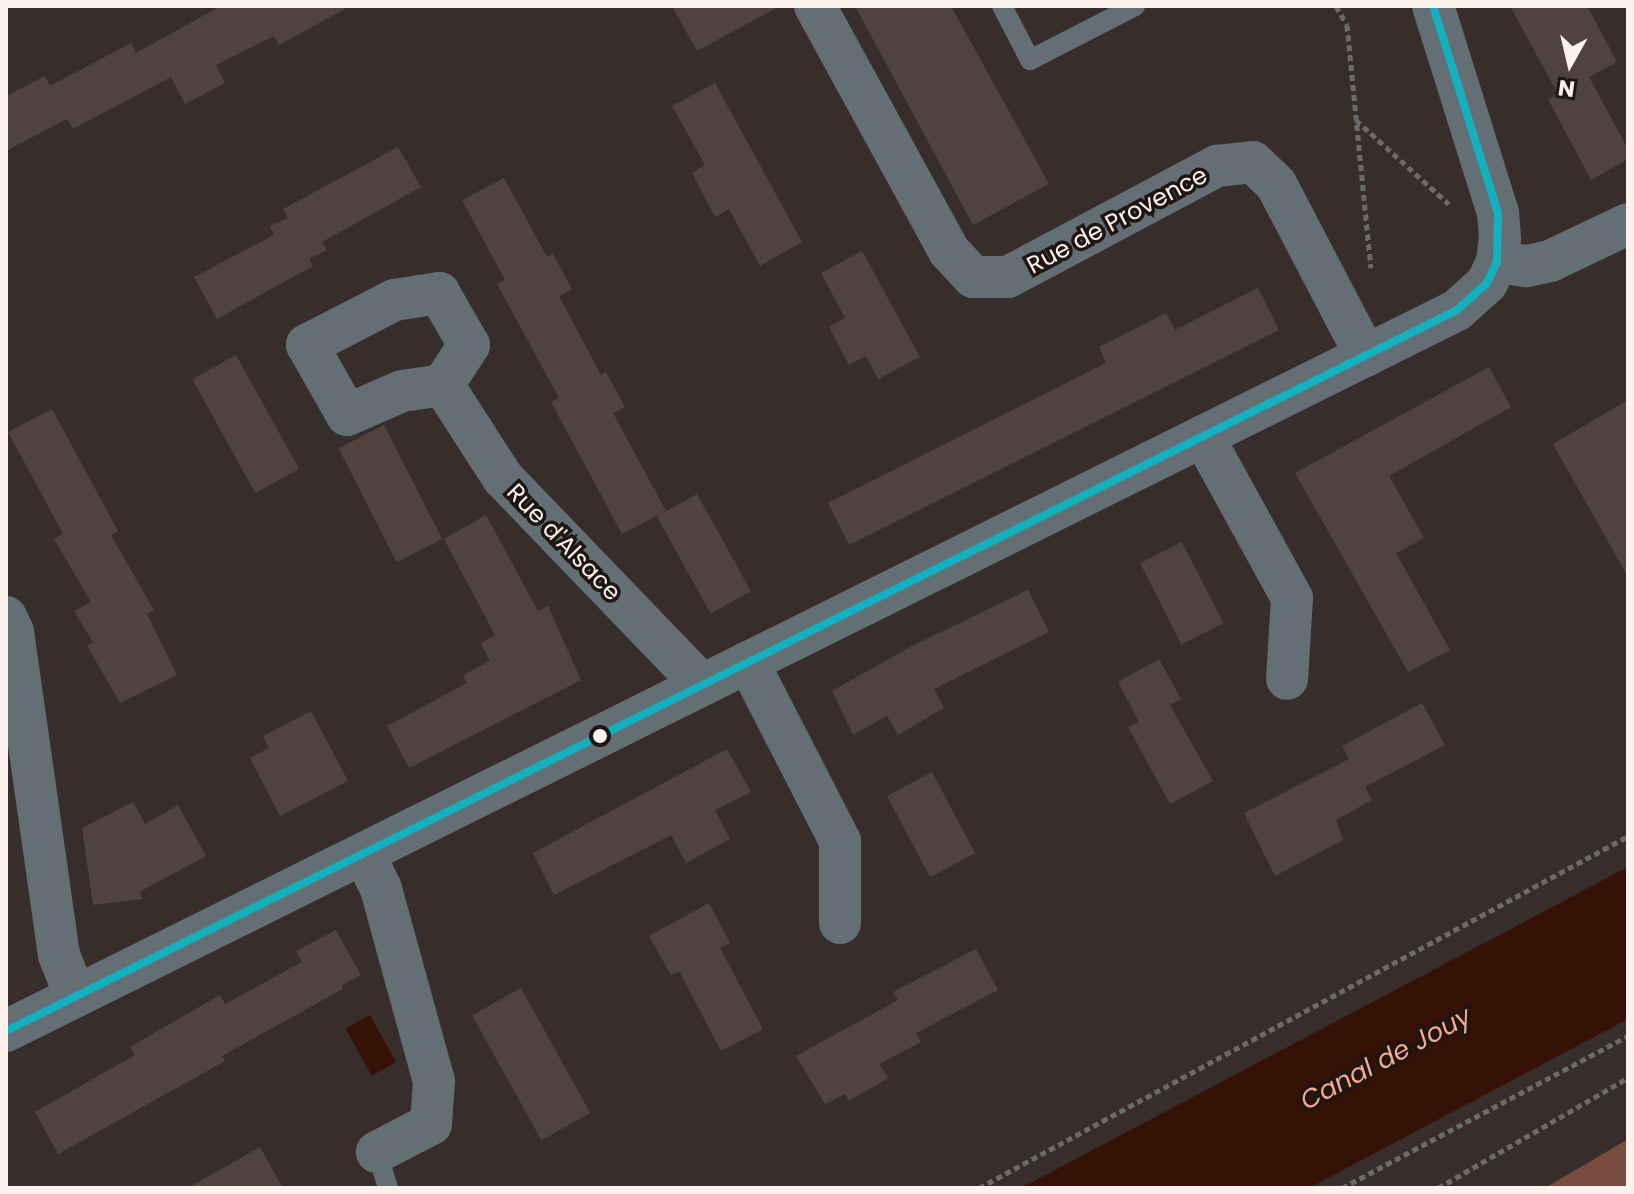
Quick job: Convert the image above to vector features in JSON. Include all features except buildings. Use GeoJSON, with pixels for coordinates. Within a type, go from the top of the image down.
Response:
{"type":"FeatureCollection","features":[{"type":"Feature","properties":{"kind":"street","name":"Rue de Provence"},"geometry":{"type":"LineString","coordinates":[[815,6],[949,251],[973,277],[1008,277],[1217,166],[1253,162],[1276,184],[1366,356]]}},
{"type":"Feature","properties":{"kind":"street"},"geometry":{"type":"LineString","coordinates":[[6,1031],[1457,310],[1487,283],[1497,262],[1498,213],[1433,6]]}},
{"type":"Feature","properties":{"kind":"street"},"geometry":{"type":"LineString","coordinates":[[1497,262],[1527,266],[1550,261],[1628,224]]}},
{"type":"Feature","properties":{"kind":"street","name":"Rue d'Alsace"},"geometry":{"type":"LineString","coordinates":[[443,385],[503,478],[702,685]]}},
{"type":"Feature","properties":{"kind":"street"},"geometry":{"type":"LineString","coordinates":[[1203,436],[1292,598],[1287,679]]}},
{"type":"Feature","properties":{"kind":"street"},"geometry":{"type":"LineString","coordinates":[[6,617],[13,632],[59,955],[75,996]]}},
{"type":"Feature","properties":{"kind":"street"},"geometry":{"type":"LineString","coordinates":[[748,662],[840,841],[840,923]]}},
{"type":"Feature","properties":{"kind":"street"},"geometry":{"type":"LineString","coordinates":[[364,854],[381,889],[434,1081],[431,1124],[382,1170]]}},
{"type":"Feature","properties":{"kind":"lane"},"geometry":{"type":"LineString","coordinates":[[1002,6],[1030,60],[1135,6]]}},
{"type":"Feature","properties":{"kind":"path"},"geometry":{"type":"LineString","coordinates":[[1336,6],[1347,25],[1371,273]]}},
{"type":"Feature","properties":{"kind":"path"},"geometry":{"type":"LineString","coordinates":[[1356,120],[1469,221],[1498,213]]}},
{"type":"Feature","properties":{"kind":"path"},"geometry":{"type":"LineString","coordinates":[[979,1188],[1628,836]]}},
{"type":"Feature","properties":{"kind":"path"},"geometry":{"type":"LineString","coordinates":[[1342,1188],[1628,1036]]}},
{"type":"Feature","properties":{"kind":"path"},"geometry":{"type":"LineString","coordinates":[[1438,1188],[1628,1078]]}},
{"type":"Feature","properties":{"kind":"shaded area"},"geometry":{"type":"Polygon","coordinates":[[[1628,1139],[1628,1188],[1545,1188],[1628,1139]]]}},
{"type":"Feature","properties":{"kind":"water","name":"Canal de Jouy"},"geometry":{"type":"Polygon","coordinates":[[[1628,867],[1628,1019],[1309,1188],[1021,1188],[1628,867]]]}},
{"type":"Feature","properties":{"kind":"water"},"geometry":{"type":"Polygon","coordinates":[[[370,1015],[396,1062],[372,1076],[346,1029],[370,1015]]]}},
{"type":"Feature","properties":{"kind":"transit line"},"geometry":{"type":"LineString","coordinates":[[6,1031],[1457,310],[1487,283],[1497,262],[1498,213],[1433,6]]}}]}
